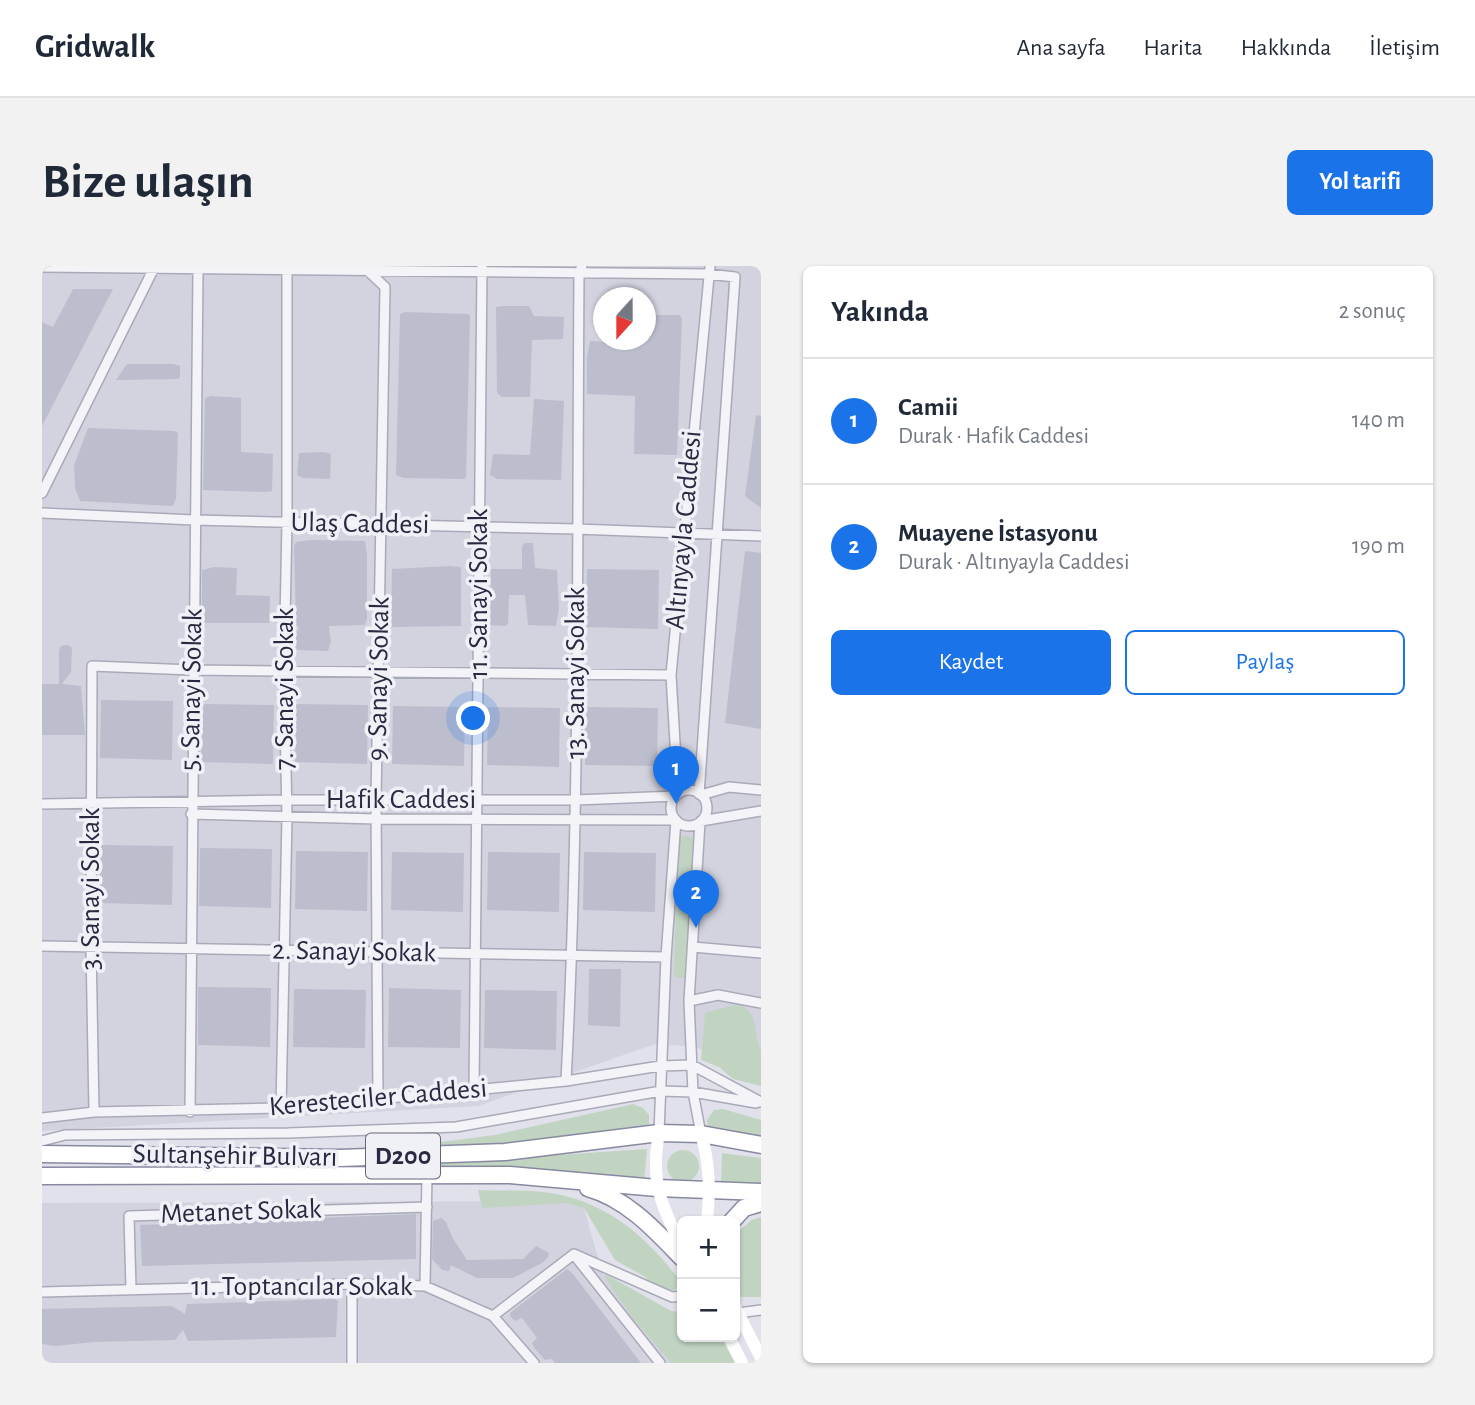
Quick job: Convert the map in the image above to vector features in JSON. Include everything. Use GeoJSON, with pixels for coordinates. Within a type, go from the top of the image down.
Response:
{"type":"FeatureCollection","features":[{"type":"Feature","properties":{"kind":"highway","name":"Sultanşehir Bulvarı"},"geometry":{"type":"LineString","coordinates":[[42,1154],[340,1158],[505,1152],[659,1133],[701,1134],[761,1145]]}},
{"type":"Feature","properties":{"kind":"highway","name":"Sultanşehir Bulvarı"},"geometry":{"type":"LineString","coordinates":[[42,1176],[510,1175],[657,1188],[761,1192]]}},
{"type":"Feature","properties":{"kind":"highway"},"geometry":{"type":"LineString","coordinates":[[556,1179],[607,1194],[648,1223],[677,1253]]}},
{"type":"Feature","properties":{"kind":"highway"},"geometry":{"type":"LineString","coordinates":[[737,1216],[744,1209],[761,1203]]}},
{"type":"Feature","properties":{"kind":"street"},"geometry":{"type":"LineString","coordinates":[[42,267],[709,270]]}},
{"type":"Feature","properties":{"kind":"street"},"geometry":{"type":"LineString","coordinates":[[42,493],[155,267]]}},
{"type":"Feature","properties":{"kind":"street","name":"9. Sanayi Sokak"},"geometry":{"type":"LineString","coordinates":[[369,268],[385,287],[376,800],[378,1099]]}},
{"type":"Feature","properties":{"kind":"street","name":"5. Sanayi Sokak"},"geometry":{"type":"LineString","coordinates":[[190,1112],[192,670],[198,269]]}},
{"type":"Feature","properties":{"kind":"street","name":"11. Sanayi Sokak"},"geometry":{"type":"LineString","coordinates":[[474,1090],[481,269]]}},
{"type":"Feature","properties":{"kind":"street","name":"13. Sanayi Sokak"},"geometry":{"type":"LineString","coordinates":[[566,1081],[573,956],[576,818],[581,269]]}},
{"type":"Feature","properties":{"kind":"street","name":"7. Sanayi Sokak"},"geometry":{"type":"LineString","coordinates":[[281,1108],[287,817],[284,670],[287,270]]}},
{"type":"Feature","properties":{"kind":"street","name":"Altınyayla Caddesi"},"geometry":{"type":"LineString","coordinates":[[677,795],[671,675],[709,270],[735,277],[700,795]]}},
{"type":"Feature","properties":{"kind":"street","name":"Ulaş Caddesi"},"geometry":{"type":"LineString","coordinates":[[42,513],[194,520],[577,528],[761,536]]}},
{"type":"Feature","properties":{"kind":"street","name":"3. Sanayi Sokak"},"geometry":{"type":"LineString","coordinates":[[94,1112],[90,946],[92,666],[192,670]]}},
{"type":"Feature","properties":{"kind":"street"},"geometry":{"type":"LineString","coordinates":[[192,670],[671,675]]}},
{"type":"Feature","properties":{"kind":"street"},"geometry":{"type":"LineString","coordinates":[[677,1235],[657,1188],[654,1170],[659,1133],[660,1066],[676,820],[671,808],[677,795],[687,790],[700,795],[729,787],[761,790]]}},
{"type":"Feature","properties":{"kind":"street","name":"Hafik Caddesi"},"geometry":{"type":"LineString","coordinates":[[42,804],[286,800],[576,800],[677,795]]}},
{"type":"Feature","properties":{"kind":"street"},"geometry":{"type":"LineString","coordinates":[[700,795],[707,807],[701,822],[689,1001],[693,1092],[708,1157],[710,1189],[707,1216]]}},
{"type":"Feature","properties":{"kind":"street"},"geometry":{"type":"LineString","coordinates":[[676,820],[686,826],[761,811]]}},
{"type":"Feature","properties":{"kind":"street","name":"Hafik Caddesi"},"geometry":{"type":"LineString","coordinates":[[191,814],[377,819],[676,820]]}},
{"type":"Feature","properties":{"kind":"street","name":"2. Sanayi Sokak"},"geometry":{"type":"LineString","coordinates":[[42,946],[666,957]]}},
{"type":"Feature","properties":{"kind":"street"},"geometry":{"type":"LineString","coordinates":[[693,947],[761,953]]}},
{"type":"Feature","properties":{"kind":"street"},"geometry":{"type":"LineString","coordinates":[[689,1001],[718,995],[761,1003]]}},
{"type":"Feature","properties":{"kind":"street"},"geometry":{"type":"LineString","coordinates":[[692,1065],[761,1103]]}},
{"type":"Feature","properties":{"kind":"street","name":"Keresteciler Caddesi"},"geometry":{"type":"LineString","coordinates":[[42,1118],[94,1112],[281,1108],[566,1081],[660,1066],[692,1065]]}},
{"type":"Feature","properties":{"kind":"street"},"geometry":{"type":"LineString","coordinates":[[42,1141],[65,1135],[288,1133],[456,1126],[661,1091],[693,1092],[761,1103]]}},
{"type":"Feature","properties":{"kind":"street"},"geometry":{"type":"LineString","coordinates":[[425,1286],[427,1175]]}},
{"type":"Feature","properties":{"kind":"street","name":"Metanet Sokak"},"geometry":{"type":"LineString","coordinates":[[131,1289],[129,1216],[427,1207]]}},
{"type":"Feature","properties":{"kind":"street"},"geometry":{"type":"LineString","coordinates":[[574,1254],[672,1297],[677,1296]]}},
{"type":"Feature","properties":{"kind":"street"},"geometry":{"type":"LineString","coordinates":[[493,1316],[574,1254]]}},
{"type":"Feature","properties":{"kind":"street"},"geometry":{"type":"LineString","coordinates":[[574,1254],[660,1363]]}},
{"type":"Feature","properties":{"kind":"street"},"geometry":{"type":"LineString","coordinates":[[352,1283],[352,1363]]}},
{"type":"Feature","properties":{"kind":"street","name":"11. Toptancılar Sokak"},"geometry":{"type":"LineString","coordinates":[[42,1292],[352,1283],[425,1286],[493,1316],[534,1363]]}},
{"type":"Feature","properties":{"kind":"street"},"geometry":{"type":"LineString","coordinates":[[740,1310],[761,1310]]}},
{"type":"Feature","properties":{"kind":"street"},"geometry":{"type":"LineString","coordinates":[[740,1316],[756,1342],[761,1358]]}},
{"type":"Feature","properties":{"kind":"street"},"geometry":{"type":"LineString","coordinates":[[732,1342],[742,1363]]}},
{"type":"Feature","properties":{"kind":"shaded area"},"geometry":{"type":"Polygon","coordinates":[[[42,266],[761,266],[761,1076],[696,1047],[655,1044],[478,1106],[42,1131],[42,266]]]}},
{"type":"Feature","properties":{"kind":"shaded area"},"geometry":{"type":"Polygon","coordinates":[[[582,1201],[603,1275],[675,1363],[42,1363],[42,1203],[582,1201]]]}},
{"type":"Feature","properties":{"kind":"green space"},"geometry":{"type":"Polygon","coordinates":[[[683,836],[698,838],[685,978],[674,977],[678,839],[683,836]]]}},
{"type":"Feature","properties":{"kind":"green space"},"geometry":{"type":"Polygon","coordinates":[[[742,1005],[754,1021],[761,1051],[761,1086],[733,1079],[719,1067],[701,1060],[705,1013],[742,1005]]]}},
{"type":"Feature","properties":{"kind":"green space"},"geometry":{"type":"Polygon","coordinates":[[[633,1104],[643,1108],[649,1115],[649,1127],[531,1143],[384,1152],[384,1145],[441,1142],[495,1135],[633,1104]]]}},
{"type":"Feature","properties":{"kind":"green space"},"geometry":{"type":"Polygon","coordinates":[[[723,1109],[761,1120],[761,1142],[708,1129],[707,1120],[714,1110],[723,1109]]]}},
{"type":"Feature","properties":{"kind":"green space"},"geometry":{"type":"Polygon","coordinates":[[[647,1149],[644,1183],[311,1172],[309,1166],[405,1165],[647,1149]]]}},
{"type":"Feature","properties":{"kind":"green space"},"geometry":{"type":"Polygon","coordinates":[[[683,1150],[694,1155],[699,1166],[694,1177],[683,1182],[672,1177],[667,1166],[672,1155],[683,1150]]]}},
{"type":"Feature","properties":{"kind":"green space"},"geometry":{"type":"Polygon","coordinates":[[[722,1153],[761,1158],[761,1187],[721,1185],[722,1153]]]}},
{"type":"Feature","properties":{"kind":"green space"},"geometry":{"type":"Polygon","coordinates":[[[478,1190],[543,1192],[586,1203],[605,1211],[639,1235],[677,1277],[677,1288],[671,1291],[648,1284],[647,1278],[615,1260],[584,1208],[566,1203],[482,1208],[478,1190]]]}},
{"type":"Feature","properties":{"kind":"green space"},"geometry":{"type":"Polygon","coordinates":[[[761,1217],[761,1297],[741,1297],[740,1230],[752,1220],[761,1217]]]}},
{"type":"Feature","properties":{"kind":"green space"},"geometry":{"type":"Polygon","coordinates":[[[603,1275],[671,1311],[677,1312],[677,1342],[724,1342],[735,1363],[671,1363],[631,1316],[603,1275]]]}},
{"type":"Feature","properties":{"kind":"building"},"geometry":{"type":"Polygon","coordinates":[[[73,289],[113,289],[42,426],[42,322],[53,327],[73,289]]]}},
{"type":"Feature","properties":{"kind":"building"},"geometry":{"type":"Polygon","coordinates":[[[529,306],[534,316],[564,317],[563,339],[532,340],[530,397],[502,397],[497,393],[496,307],[529,306]]]}},
{"type":"Feature","properties":{"kind":"building"},"geometry":{"type":"Polygon","coordinates":[[[405,312],[470,316],[464,479],[404,478],[396,475],[400,314],[405,312]]]}},
{"type":"Feature","properties":{"kind":"building"},"geometry":{"type":"Polygon","coordinates":[[[656,315],[679,315],[682,318],[677,455],[634,454],[635,396],[587,394],[590,341],[593,341],[593,350],[656,350],[656,315]]]}},
{"type":"Feature","properties":{"kind":"building"},"geometry":{"type":"Polygon","coordinates":[[[127,364],[173,364],[180,366],[180,377],[116,380],[127,364]]]}},
{"type":"Feature","properties":{"kind":"building"},"geometry":{"type":"Polygon","coordinates":[[[205,398],[241,398],[241,452],[273,454],[272,491],[203,490],[205,398]]]}},
{"type":"Feature","properties":{"kind":"building"},"geometry":{"type":"Polygon","coordinates":[[[534,399],[564,401],[561,480],[497,479],[490,475],[493,454],[530,455],[534,399]]]}},
{"type":"Feature","properties":{"kind":"building"},"geometry":{"type":"Polygon","coordinates":[[[756,415],[761,416],[761,508],[745,496],[756,415]]]}},
{"type":"Feature","properties":{"kind":"building"},"geometry":{"type":"Polygon","coordinates":[[[88,428],[178,433],[176,498],[173,506],[80,501],[75,488],[74,465],[88,428]]]}},
{"type":"Feature","properties":{"kind":"building"},"geometry":{"type":"Polygon","coordinates":[[[299,453],[331,454],[330,479],[303,478],[297,475],[299,453]]]}},
{"type":"Feature","properties":{"kind":"building"},"geometry":{"type":"Polygon","coordinates":[[[365,541],[365,625],[329,626],[331,642],[328,651],[297,650],[296,647],[296,633],[299,628],[296,624],[294,546],[296,542],[365,541]]]}},
{"type":"Feature","properties":{"kind":"building"},"geometry":{"type":"Polygon","coordinates":[[[525,543],[533,543],[535,568],[557,570],[559,609],[556,626],[528,625],[525,595],[509,595],[508,624],[490,625],[491,569],[522,569],[522,546],[525,543]]]}},
{"type":"Feature","properties":{"kind":"building"},"geometry":{"type":"Polygon","coordinates":[[[745,551],[761,553],[761,729],[725,723],[745,551]]]}},
{"type":"Feature","properties":{"kind":"building"},"geometry":{"type":"Polygon","coordinates":[[[214,567],[237,568],[236,595],[270,596],[269,623],[202,623],[202,570],[214,567]]]}},
{"type":"Feature","properties":{"kind":"building"},"geometry":{"type":"Polygon","coordinates":[[[461,567],[461,626],[393,627],[392,569],[461,567]]]}},
{"type":"Feature","properties":{"kind":"building"},"geometry":{"type":"Polygon","coordinates":[[[587,569],[659,570],[658,629],[586,627],[587,569]]]}},
{"type":"Feature","properties":{"kind":"building"},"geometry":{"type":"Polygon","coordinates":[[[68,645],[72,648],[71,672],[62,684],[81,686],[85,735],[42,735],[42,684],[59,684],[59,650],[61,646],[68,645]]]}},
{"type":"Feature","properties":{"kind":"building"},"geometry":{"type":"Polygon","coordinates":[[[101,700],[173,701],[172,760],[100,758],[101,700]]]}},
{"type":"Feature","properties":{"kind":"building"},"geometry":{"type":"Polygon","coordinates":[[[202,704],[274,705],[273,764],[201,762],[202,704]]]}},
{"type":"Feature","properties":{"kind":"building"},"geometry":{"type":"Polygon","coordinates":[[[296,704],[368,705],[367,764],[295,762],[296,704]]]}},
{"type":"Feature","properties":{"kind":"building"},"geometry":{"type":"Polygon","coordinates":[[[393,706],[465,707],[464,766],[392,764],[393,706]]]}},
{"type":"Feature","properties":{"kind":"building"},"geometry":{"type":"Polygon","coordinates":[[[488,707],[560,708],[559,767],[487,765],[488,707]]]}},
{"type":"Feature","properties":{"kind":"building"},"geometry":{"type":"Polygon","coordinates":[[[585,707],[658,708],[657,766],[585,765],[585,707]]]}},
{"type":"Feature","properties":{"kind":"building"},"geometry":{"type":"Polygon","coordinates":[[[100,845],[173,846],[172,905],[100,903],[100,845]]]}},
{"type":"Feature","properties":{"kind":"building"},"geometry":{"type":"Polygon","coordinates":[[[200,848],[272,849],[271,908],[199,906],[200,848]]]}},
{"type":"Feature","properties":{"kind":"building"},"geometry":{"type":"Polygon","coordinates":[[[296,851],[368,852],[367,911],[295,909],[296,851]]]}},
{"type":"Feature","properties":{"kind":"building"},"geometry":{"type":"Polygon","coordinates":[[[392,852],[464,853],[463,912],[391,910],[392,852]]]}},
{"type":"Feature","properties":{"kind":"building"},"geometry":{"type":"Polygon","coordinates":[[[488,852],[560,853],[559,912],[487,910],[488,852]]]}},
{"type":"Feature","properties":{"kind":"building"},"geometry":{"type":"Polygon","coordinates":[[[584,852],[656,853],[655,912],[583,910],[584,852]]]}},
{"type":"Feature","properties":{"kind":"building"},"geometry":{"type":"Polygon","coordinates":[[[589,969],[621,969],[620,1027],[588,1025],[589,969]]]}},
{"type":"Feature","properties":{"kind":"building"},"geometry":{"type":"Polygon","coordinates":[[[198,987],[271,988],[270,1047],[198,1045],[198,987]]]}},
{"type":"Feature","properties":{"kind":"building"},"geometry":{"type":"Polygon","coordinates":[[[389,988],[461,990],[460,1048],[388,1047],[389,988]]]}},
{"type":"Feature","properties":{"kind":"building"},"geometry":{"type":"Polygon","coordinates":[[[294,989],[366,990],[365,1048],[293,1047],[294,989]]]}},
{"type":"Feature","properties":{"kind":"building"},"geometry":{"type":"Polygon","coordinates":[[[485,990],[557,991],[556,1050],[484,1048],[485,990]]]}},
{"type":"Feature","properties":{"kind":"building"},"geometry":{"type":"Polygon","coordinates":[[[416,1214],[416,1259],[142,1266],[140,1225],[416,1214]]]}},
{"type":"Feature","properties":{"kind":"building"},"geometry":{"type":"Polygon","coordinates":[[[441,1218],[446,1222],[467,1260],[523,1259],[536,1246],[549,1253],[548,1257],[513,1278],[477,1278],[451,1265],[449,1271],[442,1270],[432,1259],[433,1221],[441,1218]]]}},
{"type":"Feature","properties":{"kind":"building"},"geometry":{"type":"Polygon","coordinates":[[[567,1269],[641,1363],[555,1363],[552,1359],[545,1360],[535,1349],[532,1343],[537,1338],[522,1318],[515,1321],[510,1316],[511,1312],[567,1269]]]}},
{"type":"Feature","properties":{"kind":"building"},"geometry":{"type":"Polygon","coordinates":[[[338,1301],[336,1337],[188,1341],[183,1330],[175,1340],[56,1346],[42,1344],[42,1309],[172,1306],[185,1314],[187,1304],[338,1301]]]}},
{"type":"Feature","properties":{"kind":"place","name":"Camii"},"geometry":{"type":"Point","coordinates":[676,804]}},
{"type":"Feature","properties":{"kind":"place","name":"Muayene İstasyonu"},"geometry":{"type":"Point","coordinates":[696,928]}}]}
